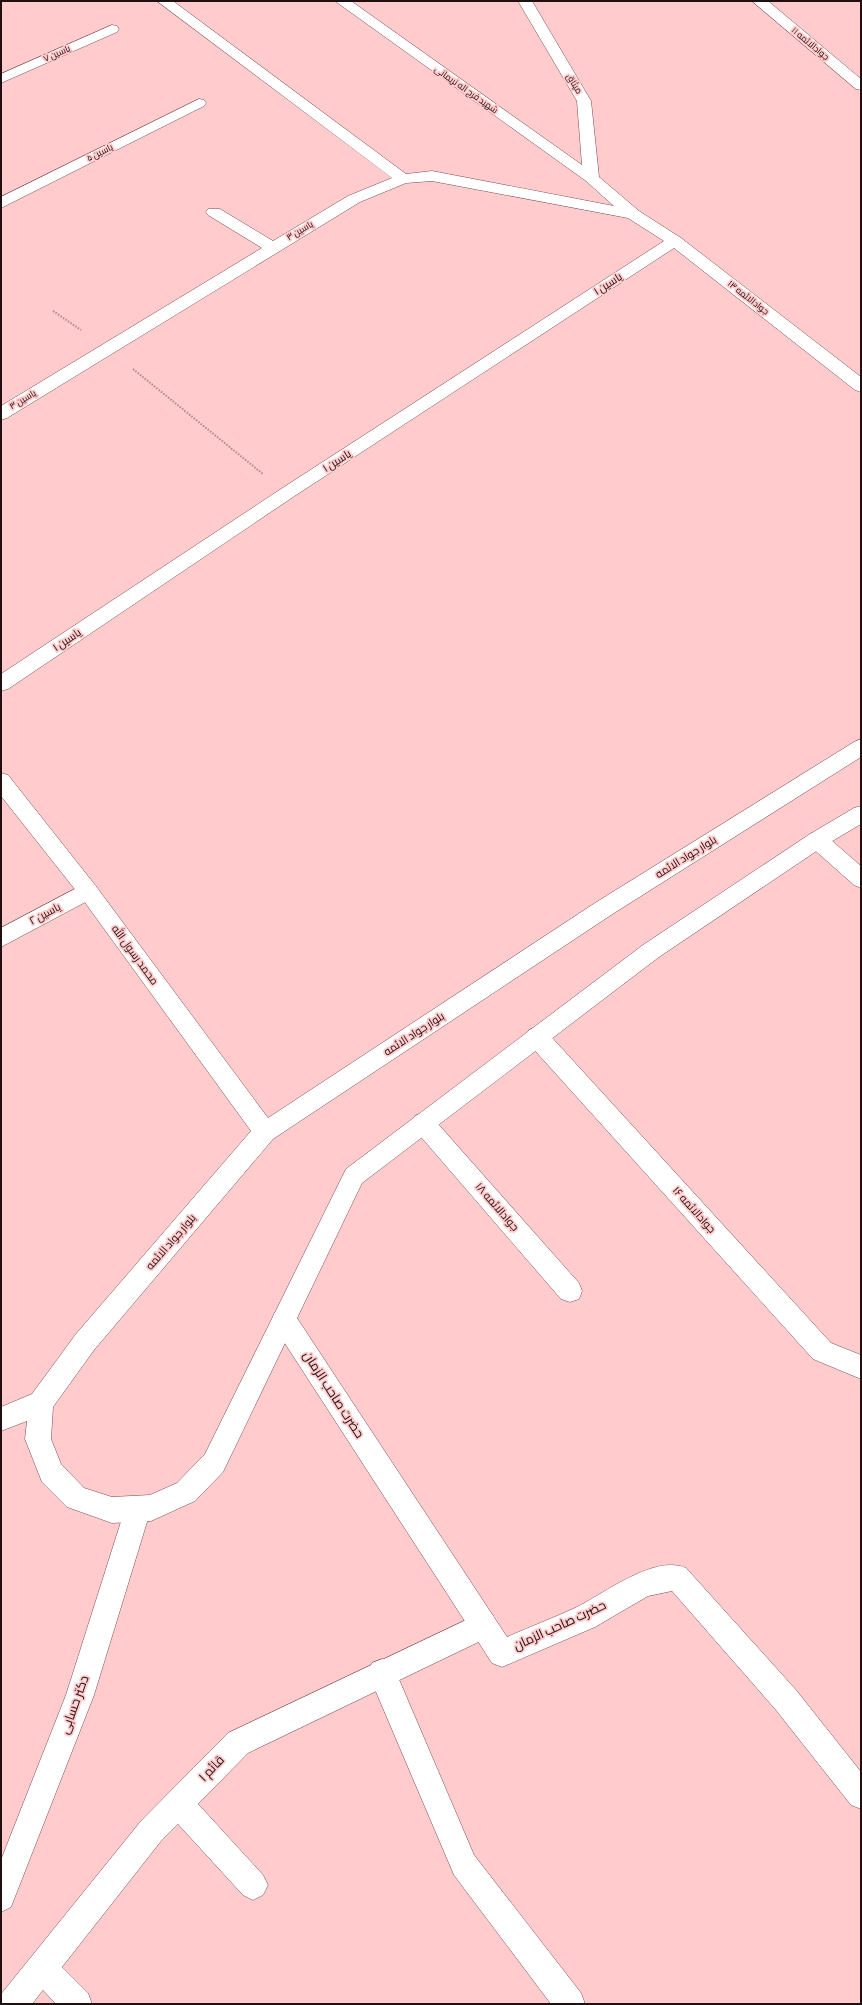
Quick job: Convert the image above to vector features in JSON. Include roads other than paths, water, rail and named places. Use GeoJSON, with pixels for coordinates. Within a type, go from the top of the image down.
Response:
{"type":"FeatureCollection","features":[{"type":"Feature","properties":{"kind":"street"},"geometry":{"type":"LineString","coordinates":[[164,1],[403,179]]}},
{"type":"Feature","properties":{"kind":"street","name":"شهید فرج اله نریمانی"},"geometry":{"type":"LineString","coordinates":[[342,1],[591,178],[633,214]]}},
{"type":"Feature","properties":{"kind":"street","name":"میثاق"},"geometry":{"type":"LineString","coordinates":[[525,1],[584,101],[591,178]]}},
{"type":"Feature","properties":{"kind":"street","name":"جوادالائمه ۱۱"},"geometry":{"type":"LineString","coordinates":[[759,1],[861,86]]}},
{"type":"Feature","properties":{"kind":"street","name":"یاسین ۷"},"geometry":{"type":"LineString","coordinates":[[1,79],[112,29]]}},
{"type":"Feature","properties":{"kind":"street","name":"یاسین ۵"},"geometry":{"type":"LineString","coordinates":[[1,203],[199,103]]}},
{"type":"Feature","properties":{"kind":"street","name":"یاسین ۳"},"geometry":{"type":"LineString","coordinates":[[1,414],[354,198],[403,179],[432,176],[633,214]]}},
{"type":"Feature","properties":{"kind":"street"},"geometry":{"type":"LineString","coordinates":[[214,212],[273,248]]}},
{"type":"Feature","properties":{"kind":"street","name":"جوادالائمه ۱۳"},"geometry":{"type":"LineString","coordinates":[[633,214],[675,241],[861,386]]}},
{"type":"Feature","properties":{"kind":"street","name":"یاسین ۱"},"geometry":{"type":"LineString","coordinates":[[1,684],[287,494],[675,241]]}},
{"type":"Feature","properties":{"kind":"street","name":"بلوار جواد الائمه"},"geometry":{"type":"LineString","coordinates":[[40,1403],[85,1342],[265,1132],[603,909],[861,748]]}},
{"type":"Feature","properties":{"kind":"street","name":"محمد رسول الله"},"geometry":{"type":"LineString","coordinates":[[1,781],[88,891],[265,1132]]}},
{"type":"Feature","properties":{"kind":"street"},"geometry":{"type":"LineString","coordinates":[[1,1419],[40,1403],[38,1439],[50,1473],[76,1498],[112,1510],[138,1509],[151,1508],[186,1492],[214,1463],[354,1176],[651,951],[817,840],[861,814]]}},
{"type":"Feature","properties":{"kind":"street"},"geometry":{"type":"LineString","coordinates":[[817,840],[861,879]]}},
{"type":"Feature","properties":{"kind":"street","name":"یاسین ۲"},"geometry":{"type":"LineString","coordinates":[[1,938],[88,891]]}},
{"type":"Feature","properties":{"kind":"street","name":"جوادالائمه ۱۶"},"geometry":{"type":"LineString","coordinates":[[537,1037],[822,1351],[861,1367]]}},
{"type":"Feature","properties":{"kind":"street","name":"جوادالائمه ۱۸"},"geometry":{"type":"LineString","coordinates":[[423,1123],[570,1291]]}},
{"type":"Feature","properties":{"kind":"street","name":"حضرت صاحب الزمان"},"geometry":{"type":"LineString","coordinates":[[284,1320],[502,1653],[585,1617],[644,1584],[677,1577],[786,1700],[861,1795]]}},
{"type":"Feature","properties":{"kind":"street","name":"دکتر حسابی"},"geometry":{"type":"LineString","coordinates":[[1,1897],[80,1695],[138,1509]]}},
{"type":"Feature","properties":{"kind":"street","name":"قائم ۱"},"geometry":{"type":"LineString","coordinates":[[13,2004],[151,1831],[238,1743],[483,1625]]}},
{"type":"Feature","properties":{"kind":"street"},"geometry":{"type":"LineString","coordinates":[[382,1673],[464,1865],[570,2004]]}},
{"type":"Feature","properties":{"kind":"street"},"geometry":{"type":"LineString","coordinates":[[179,1804],[253,1885]]}},
{"type":"Feature","properties":{"kind":"street"},"geometry":{"type":"LineString","coordinates":[[42,1968],[77,2004]]}}]}
